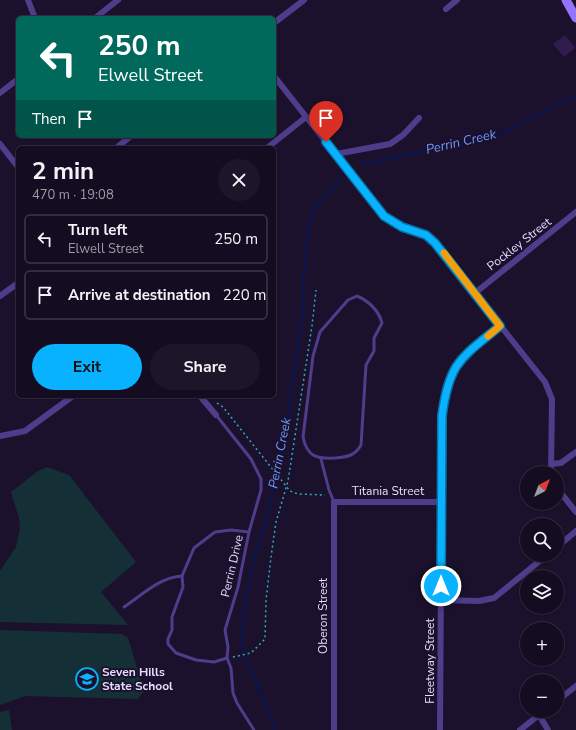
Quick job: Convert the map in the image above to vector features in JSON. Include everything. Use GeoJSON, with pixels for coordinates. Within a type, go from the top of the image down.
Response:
{"type":"FeatureCollection","features":[{"type":"Feature","properties":{"kind":"main road"},"geometry":{"type":"LineString","coordinates":[[566,0],[576,18]]}},
{"type":"Feature","properties":{"kind":"street"},"geometry":{"type":"LineString","coordinates":[[28,0],[34,16]]}},
{"type":"Feature","properties":{"kind":"street"},"geometry":{"type":"LineString","coordinates":[[97,16],[118,0]]}},
{"type":"Feature","properties":{"kind":"street"},"geometry":{"type":"LineString","coordinates":[[276,21],[304,0]]}},
{"type":"Feature","properties":{"kind":"street"},"geometry":{"type":"LineString","coordinates":[[446,9],[456,0]]}},
{"type":"Feature","properties":{"kind":"street"},"geometry":{"type":"LineString","coordinates":[[276,79],[389,220],[402,227],[419,231],[435,243],[550,391],[552,400],[551,464],[561,463],[576,452]]}},
{"type":"Feature","properties":{"kind":"street"},"geometry":{"type":"LineString","coordinates":[[0,93],[16,81]]}},
{"type":"Feature","properties":{"kind":"street"},"geometry":{"type":"LineString","coordinates":[[270,146],[306,117]]}},
{"type":"Feature","properties":{"kind":"street"},"geometry":{"type":"LineString","coordinates":[[336,154],[390,144],[403,136],[419,118]]}},
{"type":"Feature","properties":{"kind":"street"},"geometry":{"type":"LineString","coordinates":[[118,146],[128,138]]}},
{"type":"Feature","properties":{"kind":"street"},"geometry":{"type":"LineString","coordinates":[[0,144],[16,164]]}},
{"type":"Feature","properties":{"kind":"street","name":"Pockley Street"},"geometry":{"type":"LineString","coordinates":[[475,293],[576,212]]}},
{"type":"Feature","properties":{"kind":"street"},"geometry":{"type":"LineString","coordinates":[[0,296],[16,284]]}},
{"type":"Feature","properties":{"kind":"street","name":"Fleetway Street"},"geometry":{"type":"LineString","coordinates":[[440,730],[442,416],[446,388],[456,364],[500,326]]}},
{"type":"Feature","properties":{"kind":"street"},"geometry":{"type":"LineString","coordinates":[[0,436],[25,431],[70,398]]}},
{"type":"Feature","properties":{"kind":"street"},"geometry":{"type":"LineString","coordinates":[[202,398],[216,415]]}},
{"type":"Feature","properties":{"kind":"street"},"geometry":{"type":"LineString","coordinates":[[564,497],[576,512]]}},
{"type":"Feature","properties":{"kind":"street","name":"Titania Street"},"geometry":{"type":"LineString","coordinates":[[334,502],[442,502]]}},
{"type":"Feature","properties":{"kind":"street","name":"Oberon Street"},"geometry":{"type":"LineString","coordinates":[[334,502],[334,730]]}},
{"type":"Feature","properties":{"kind":"street"},"geometry":{"type":"LineString","coordinates":[[564,541],[576,532]]}},
{"type":"Feature","properties":{"kind":"street"},"geometry":{"type":"LineString","coordinates":[[441,600],[479,601],[494,598],[538,562]]}},
{"type":"Feature","properties":{"kind":"street"},"geometry":{"type":"LineString","coordinates":[[564,695],[576,686]]}},
{"type":"Feature","properties":{"kind":"street"},"geometry":{"type":"LineString","coordinates":[[520,730],[535,718]]}},
{"type":"Feature","properties":{"kind":"street"},"geometry":{"type":"LineString","coordinates":[[541,718],[548,730]]}},
{"type":"Feature","properties":{"kind":"lane"},"geometry":{"type":"LineString","coordinates":[[321,459],[350,456],[357,452],[361,444],[366,365],[374,351],[374,338],[382,324],[380,315],[366,300],[357,296],[348,300],[320,332],[314,356],[303,437],[305,448],[313,455],[321,459],[334,502]]}},
{"type":"Feature","properties":{"kind":"lane","name":"Perrin Drive"},"geometry":{"type":"LineString","coordinates":[[216,415],[251,460],[261,479],[261,490],[249,532],[238,587],[224,630],[228,647],[227,658],[231,668],[233,693],[237,703],[254,730]]}},
{"type":"Feature","properties":{"kind":"lane"},"geometry":{"type":"LineString","coordinates":[[227,658],[214,662],[196,660],[176,653],[168,644],[168,639],[172,630],[172,616],[183,587],[182,576],[194,548],[215,532],[231,530],[249,532]]}},
{"type":"Feature","properties":{"kind":"lane"},"geometry":{"type":"LineString","coordinates":[[124,607],[158,583],[172,577],[182,576]]}},
{"type":"Feature","properties":{"kind":"path"},"geometry":{"type":"LineString","coordinates":[[233,658],[251,653],[266,639],[266,600],[270,557],[276,522],[286,487],[312,326],[316,290]]}},
{"type":"Feature","properties":{"kind":"path"},"geometry":{"type":"LineString","coordinates":[[217,403],[223,407],[286,487],[298,494],[331,495]]}},
{"type":"Feature","properties":{"kind":"green space"},"geometry":{"type":"Polygon","coordinates":[[[47,467],[69,475],[136,562],[101,592],[128,625],[0,622],[0,571],[16,547],[20,529],[19,518],[11,492],[38,471],[47,467]]]}},
{"type":"Feature","properties":{"kind":"green space"},"geometry":{"type":"Polygon","coordinates":[[[0,630],[122,634],[128,638],[144,691],[138,699],[25,696],[0,705],[0,630]]]}},
{"type":"Feature","properties":{"kind":"green space"},"geometry":{"type":"Polygon","coordinates":[[[9,710],[12,730],[0,730],[0,712],[9,710]]]}},
{"type":"Feature","properties":{"kind":"building"},"geometry":{"type":"Polygon","coordinates":[[[565,35],[575,48],[564,57],[553,44],[565,35]]]}},
{"type":"Feature","properties":{"kind":"waterway","name":"Perrin Creek"},"geometry":{"type":"LineString","coordinates":[[362,164],[494,137],[576,95]]}},
{"type":"Feature","properties":{"kind":"waterway","name":"Perrin Creek"},"geometry":{"type":"LineString","coordinates":[[276,730],[242,649],[242,628],[251,570],[267,516],[286,429],[304,305],[303,282],[310,220],[314,208],[341,178]]}},
{"type":"Feature","properties":{"kind":"slow traffic"},"geometry":{"type":"LineString","coordinates":[[444,253],[500,326],[488,336]]}},
{"type":"Feature","properties":{"kind":"place","name":"Seven Hills State School"},"geometry":{"type":"Point","coordinates":[87,679]}},
{"type":"Feature","properties":{"kind":"route"},"geometry":{"type":"LineString","coordinates":[[326,142],[384,216],[393,223],[402,227],[419,231],[435,243],[500,326],[456,364],[446,388],[442,416],[441,586]]}}]}
